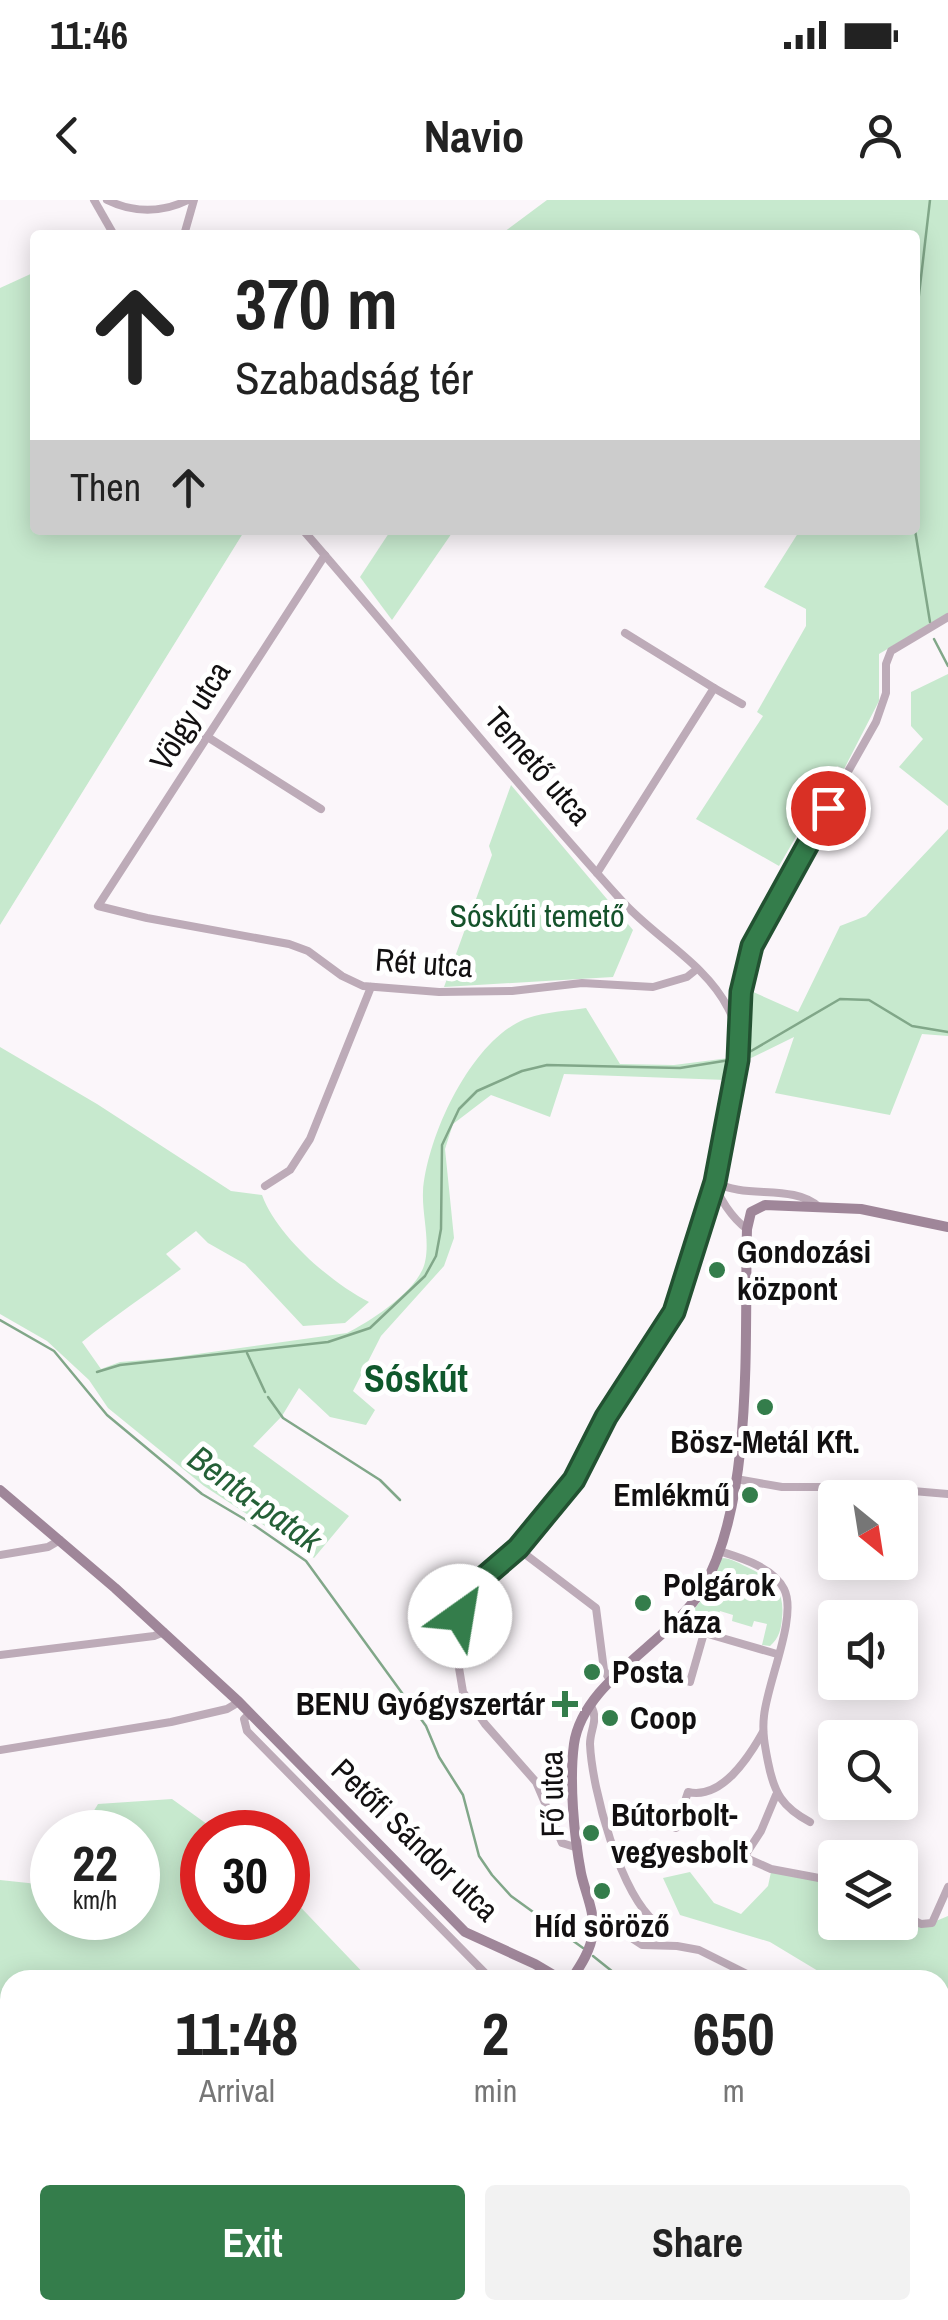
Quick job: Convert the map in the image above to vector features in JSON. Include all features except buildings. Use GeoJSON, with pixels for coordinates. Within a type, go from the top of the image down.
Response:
{"type":"FeatureCollection","features":[{"type":"Feature","properties":{"kind":"street"},"geometry":{"type":"LineString","coordinates":[[94,200],[111,230]]}},
{"type":"Feature","properties":{"kind":"street"},"geometry":{"type":"LineString","coordinates":[[107,200],[121,207],[150,210],[191,200],[185,230]]}},
{"type":"Feature","properties":{"kind":"street","name":"Temető utca"},"geometry":{"type":"LineString","coordinates":[[308,535],[598,873],[723,998],[737,1029]]}},
{"type":"Feature","properties":{"kind":"street","name":"Völgy utca"},"geometry":{"type":"LineString","coordinates":[[98,906],[325,555]]}},
{"type":"Feature","properties":{"kind":"street"},"geometry":{"type":"LineString","coordinates":[[578,1848],[562,1843],[536,1782],[484,1724],[460,1684],[456,1650],[464,1607],[482,1579],[518,1548],[574,1480],[606,1417],[674,1312],[715,1182],[738,1060],[741,992],[758,931],[876,722],[886,693],[888,656],[896,647],[948,617]]}},
{"type":"Feature","properties":{"kind":"street"},"geometry":{"type":"LineString","coordinates":[[625,633],[742,704]]}},
{"type":"Feature","properties":{"kind":"street"},"geometry":{"type":"LineString","coordinates":[[598,873],[714,688]]}},
{"type":"Feature","properties":{"kind":"street"},"geometry":{"type":"LineString","coordinates":[[206,736],[321,809]]}},
{"type":"Feature","properties":{"kind":"street","name":"Rét utca"},"geometry":{"type":"LineString","coordinates":[[98,906],[290,944],[353,982],[371,987],[439,992],[499,992],[609,982],[653,987],[686,977],[697,969]]}},
{"type":"Feature","properties":{"kind":"street"},"geometry":{"type":"LineString","coordinates":[[265,1186],[290,1170],[310,1139],[371,987]]}},
{"type":"Feature","properties":{"kind":"street"},"geometry":{"type":"LineString","coordinates":[[723,998],[741,992]]}},
{"type":"Feature","properties":{"kind":"street"},"geometry":{"type":"LineString","coordinates":[[715,1182],[730,1190],[803,1196],[819,1207]]}},
{"type":"Feature","properties":{"kind":"street"},"geometry":{"type":"LineString","coordinates":[[715,1182],[729,1210],[747,1229]]}},
{"type":"Feature","properties":{"kind":"street"},"geometry":{"type":"LineString","coordinates":[[747,1229],[751,1212],[760,1206],[896,1214],[948,1227]]}},
{"type":"Feature","properties":{"kind":"street"},"geometry":{"type":"LineString","coordinates":[[706,1210],[729,1210]]}},
{"type":"Feature","properties":{"kind":"street","name":"Fő utca"},"geometry":{"type":"LineString","coordinates":[[593,1926],[578,1848],[574,1745],[580,1723],[591,1706],[701,1591],[718,1551],[736,1479],[744,1366],[747,1229]]}},
{"type":"Feature","properties":{"kind":"street"},"geometry":{"type":"LineString","coordinates":[[736,1479],[782,1487],[866,1487],[948,1494]]}},
{"type":"Feature","properties":{"kind":"street","name":"Petőfi Sándor utca"},"geometry":{"type":"LineString","coordinates":[[2,1495],[60,1540],[250,1712],[466,1932],[545,1970]]}},
{"type":"Feature","properties":{"kind":"street"},"geometry":{"type":"LineString","coordinates":[[0,1554],[48,1547],[60,1540]]}},
{"type":"Feature","properties":{"kind":"street"},"geometry":{"type":"LineString","coordinates":[[518,1548],[596,1608],[604,1670],[611,1682]]}},
{"type":"Feature","properties":{"kind":"street"},"geometry":{"type":"LineString","coordinates":[[718,1551],[765,1570],[786,1591],[788,1622],[777,1654],[763,1732],[776,1795],[810,1822]]}},
{"type":"Feature","properties":{"kind":"street"},"geometry":{"type":"LineString","coordinates":[[678,1619],[686,1626],[777,1654]]}},
{"type":"Feature","properties":{"kind":"street"},"geometry":{"type":"LineString","coordinates":[[0,1655],[164,1632]]}},
{"type":"Feature","properties":{"kind":"street"},"geometry":{"type":"LineString","coordinates":[[690,1682],[704,1632]]}},
{"type":"Feature","properties":{"kind":"street"},"geometry":{"type":"LineString","coordinates":[[0,1750],[171,1722],[227,1709],[239,1702]]}},
{"type":"Feature","properties":{"kind":"street"},"geometry":{"type":"LineString","coordinates":[[591,1706],[595,1720],[591,1748],[609,1838],[628,1884],[644,1913],[656,1924]]}},
{"type":"Feature","properties":{"kind":"street","name":"Petőfi Sándor utca"},"geometry":{"type":"LineString","coordinates":[[250,1712],[243,1724],[247,1731],[482,1970]]}},
{"type":"Feature","properties":{"kind":"street"},"geometry":{"type":"LineString","coordinates":[[676,1828],[688,1792],[703,1793],[729,1778],[763,1732]]}},
{"type":"Feature","properties":{"kind":"street"},"geometry":{"type":"LineString","coordinates":[[753,1750],[766,1752]]}},
{"type":"Feature","properties":{"kind":"street"},"geometry":{"type":"LineString","coordinates":[[776,1795],[762,1831],[744,1857],[780,1872],[818,1878]]}},
{"type":"Feature","properties":{"kind":"street"},"geometry":{"type":"LineString","coordinates":[[918,1922],[932,1923],[948,1887]]}},
{"type":"Feature","properties":{"kind":"street"},"geometry":{"type":"LineString","coordinates":[[578,1970],[593,1926],[607,1922],[642,1945],[699,1950],[739,1970]]}},
{"type":"Feature","properties":{"kind":"green space"},"geometry":{"type":"Polygon","coordinates":[[[547,200],[948,200],[948,613],[879,654],[879,701],[844,769],[837,766],[779,866],[696,819],[763,716],[757,712],[806,626],[806,609],[764,587],[797,535],[920,535],[920,230],[507,230],[547,200]]]}},
{"type":"Feature","properties":{"kind":"green space"},"geometry":{"type":"Polygon","coordinates":[[[30,274],[30,535],[242,535],[0,925],[0,288],[30,274]]]}},
{"type":"Feature","properties":{"kind":"green space"},"geometry":{"type":"Polygon","coordinates":[[[388,535],[451,535],[392,620],[360,577],[388,535]]]}},
{"type":"Feature","properties":{"kind":"green space"},"geometry":{"type":"Polygon","coordinates":[[[948,674],[948,806],[899,767],[923,739],[911,726],[911,692],[948,674]]]}},
{"type":"Feature","properties":{"kind":"green space","name":"Sóskúti temető"},"geometry":{"type":"Polygon","coordinates":[[[511,785],[633,930],[613,977],[444,987],[492,855],[489,846],[511,785]]]}},
{"type":"Feature","properties":{"kind":"green space"},"geometry":{"type":"Polygon","coordinates":[[[948,829],[948,1036],[922,1034],[890,1115],[775,1093],[794,1037],[748,1056],[751,991],[798,1012],[840,926],[866,916],[948,829]]]}},
{"type":"Feature","properties":{"kind":"green space"},"geometry":{"type":"Polygon","coordinates":[[[586,1008],[620,1064],[674,1065],[729,1058],[726,1080],[564,1074],[550,1117],[491,1095],[453,1124],[445,1149],[454,1238],[444,1266],[381,1336],[353,1391],[375,1410],[366,1425],[330,1417],[299,1388],[282,1416],[253,1446],[349,1516],[314,1558],[204,1486],[108,1408],[89,1380],[47,1341],[0,1314],[0,1047],[231,1191],[262,1195],[269,1211],[306,1256],[369,1302],[345,1323],[303,1326],[245,1264],[208,1243],[196,1231],[166,1254],[181,1269],[82,1342],[101,1369],[120,1362],[347,1333],[381,1313],[421,1273],[427,1245],[423,1192],[426,1169],[443,1118],[470,1069],[505,1030],[525,1019],[586,1008]]]}},
{"type":"Feature","properties":{"kind":"green space"},"geometry":{"type":"Polygon","coordinates":[[[721,1558],[759,1573],[779,1594],[781,1626],[770,1646],[762,1645],[767,1624],[754,1621],[752,1627],[732,1621],[733,1615],[720,1611],[714,1630],[699,1626],[689,1616],[708,1591],[721,1558]]]}},
{"type":"Feature","properties":{"kind":"green space"},"geometry":{"type":"Polygon","coordinates":[[[172,1799],[187,1810],[180,1810],[180,1940],[310,1940],[310,1917],[360,1970],[0,1970],[0,1880],[30,1883],[30,1940],[160,1940],[160,1810],[94,1810],[98,1804],[172,1799]]]}},
{"type":"Feature","properties":{"kind":"green space"},"geometry":{"type":"Polygon","coordinates":[[[690,1872],[714,1903],[741,1914],[768,1886],[771,1872],[809,1877],[818,1880],[818,1940],[918,1940],[918,1923],[924,1926],[948,1916],[948,1970],[816,1970],[770,1942],[680,1915],[663,1878],[690,1872]]]}},
{"type":"Feature","properties":{"kind":"waterway"},"geometry":{"type":"LineString","coordinates":[[920,286],[930,200]]}},
{"type":"Feature","properties":{"kind":"waterway"},"geometry":{"type":"LineString","coordinates":[[916,535],[930,622]]}},
{"type":"Feature","properties":{"kind":"waterway"},"geometry":{"type":"LineString","coordinates":[[934,639],[948,666]]}},
{"type":"Feature","properties":{"kind":"waterway"},"geometry":{"type":"LineString","coordinates":[[746,1054],[840,999],[869,1000],[912,1026],[948,1032]]}},
{"type":"Feature","properties":{"kind":"waterway"},"geometry":{"type":"LineString","coordinates":[[97,1372],[120,1365],[328,1342],[370,1328],[425,1276],[436,1256],[441,1229],[442,1145],[459,1109],[477,1091],[522,1071],[547,1065],[680,1068],[730,1060]]}},
{"type":"Feature","properties":{"kind":"waterway","name":"Benta-patak"},"geometry":{"type":"LineString","coordinates":[[0,1320],[54,1351],[107,1415],[202,1494],[306,1561],[426,1726],[439,1757],[463,1795],[479,1856],[492,1875],[511,1896],[583,1948]]}},
{"type":"Feature","properties":{"kind":"waterway"},"geometry":{"type":"LineString","coordinates":[[247,1353],[265,1392]]}},
{"type":"Feature","properties":{"kind":"waterway"},"geometry":{"type":"LineString","coordinates":[[268,1397],[283,1418],[380,1480],[400,1500]]}},
{"type":"Feature","properties":{"kind":"waterway","name":"Benta-patak"},"geometry":{"type":"LineString","coordinates":[[593,1956],[610,1970]]}},
{"type":"Feature","properties":{"kind":"place","name":"Gondozási központ"},"geometry":{"type":"Point","coordinates":[717,1270]}},
{"type":"Feature","properties":{"kind":"place","name":"Bösz-Metál Kft."},"geometry":{"type":"Point","coordinates":[765,1407]}},
{"type":"Feature","properties":{"kind":"place","name":"Emlékmű"},"geometry":{"type":"Point","coordinates":[750,1495]}},
{"type":"Feature","properties":{"kind":"place","name":"Polgárok háza"},"geometry":{"type":"Point","coordinates":[643,1603]}},
{"type":"Feature","properties":{"kind":"place","name":"Posta"},"geometry":{"type":"Point","coordinates":[592,1672]}},
{"type":"Feature","properties":{"kind":"place","name":"BENU Gyógyszertár"},"geometry":{"type":"Point","coordinates":[565,1704]}},
{"type":"Feature","properties":{"kind":"place","name":"Coop"},"geometry":{"type":"Point","coordinates":[610,1718]}},
{"type":"Feature","properties":{"kind":"place","name":"Bútorbolt- vegyesbolt"},"geometry":{"type":"Point","coordinates":[591,1833]}},
{"type":"Feature","properties":{"kind":"place","name":"Híd söröző"},"geometry":{"type":"Point","coordinates":[602,1891]}},
{"type":"Feature","properties":{"kind":"district","name":"Sóskút"},"geometry":{"type":"Point","coordinates":[416,1379]}},
{"type":"Feature","properties":{"kind":"route"},"geometry":{"type":"LineString","coordinates":[[460,1616],[482,1579],[518,1548],[574,1480],[606,1417],[674,1312],[715,1182],[738,1060],[741,992],[752,946],[828,808]]}}]}
